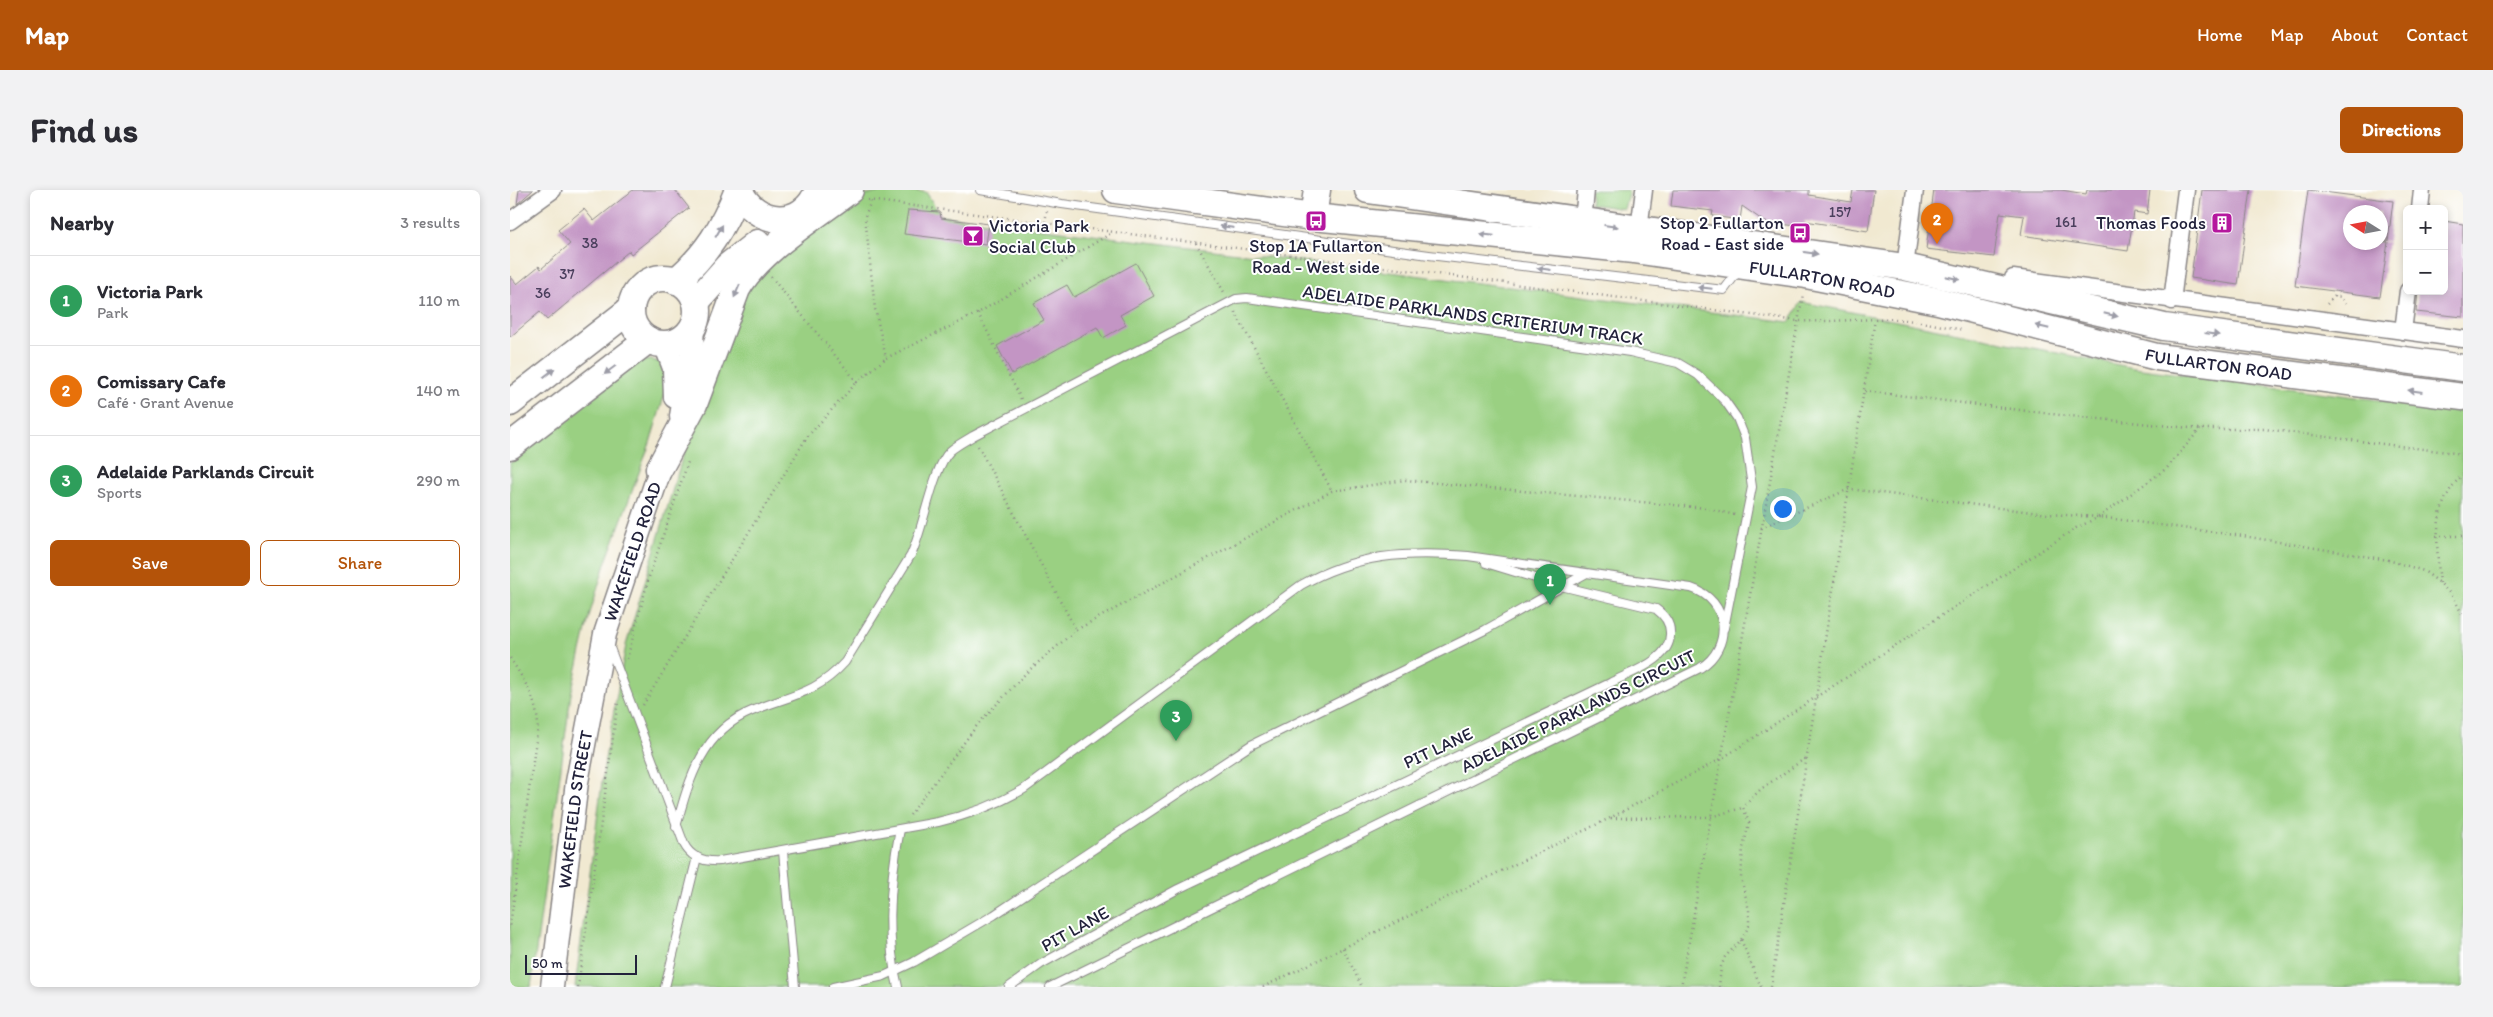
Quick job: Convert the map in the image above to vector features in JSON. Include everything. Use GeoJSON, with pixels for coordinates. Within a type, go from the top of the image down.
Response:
{"type":"FeatureCollection","features":[{"type":"Feature","properties":{"kind":"highway"},"geometry":{"type":"LineString","coordinates":[[738,190],[748,206],[756,213],[775,219],[794,216]]}},
{"type":"Feature","properties":{"kind":"highway"},"geometry":{"type":"LineString","coordinates":[[676,280],[699,261],[714,240],[728,215],[738,190]]}},
{"type":"Feature","properties":{"kind":"highway"},"geometry":{"type":"LineString","coordinates":[[631,309],[633,321],[639,332],[657,342],[676,342],[686,336],[694,314],[728,266],[810,204],[818,190]]}},
{"type":"Feature","properties":{"kind":"highway","name":"FULLARTON ROAD"},"geometry":{"type":"LineString","coordinates":[[1116,190],[1313,216],[1585,234],[1639,229],[1905,267],[2164,327],[2463,368]]}},
{"type":"Feature","properties":{"kind":"highway"},"geometry":{"type":"LineString","coordinates":[[1313,216],[1317,190]]}},
{"type":"Feature","properties":{"kind":"highway","name":"FULLARTON ROAD"},"geometry":{"type":"LineString","coordinates":[[1368,190],[1742,266],[1806,275],[1903,293],[2157,357],[2463,397]]}},
{"type":"Feature","properties":{"kind":"highway"},"geometry":{"type":"LineString","coordinates":[[660,469],[694,404],[737,289],[744,276],[758,260],[862,197]]}},
{"type":"Feature","properties":{"kind":"highway"},"geometry":{"type":"LineString","coordinates":[[1903,293],[1905,267]]}},
{"type":"Feature","properties":{"kind":"highway"},"geometry":{"type":"LineString","coordinates":[[510,403],[631,309],[639,290],[656,279],[676,280],[692,293],[694,314]]}},
{"type":"Feature","properties":{"kind":"highway"},"geometry":{"type":"LineString","coordinates":[[2247,369],[2250,339]]}},
{"type":"Feature","properties":{"kind":"highway"},"geometry":{"type":"LineString","coordinates":[[510,446],[657,342]]}},
{"type":"Feature","properties":{"kind":"main road","name":"WAKEFIELD ROAD"},"geometry":{"type":"LineString","coordinates":[[605,634],[660,469],[683,410],[694,314]]}},
{"type":"Feature","properties":{"kind":"main road","name":"WAKEFIELD ROAD"},"geometry":{"type":"LineString","coordinates":[[657,342],[674,368],[675,392],[660,469]]}},
{"type":"Feature","properties":{"kind":"main road","name":"WAKEFIELD STREET"},"geometry":{"type":"LineString","coordinates":[[552,987],[577,782],[605,634]]}},
{"type":"Feature","properties":{"kind":"street"},"geometry":{"type":"LineString","coordinates":[[511,220],[553,190]]}},
{"type":"Feature","properties":{"kind":"street"},"geometry":{"type":"LineString","coordinates":[[1585,234],[1586,190]]}},
{"type":"Feature","properties":{"kind":"street"},"geometry":{"type":"LineString","coordinates":[[1639,229],[1644,190]]}},
{"type":"Feature","properties":{"kind":"street"},"geometry":{"type":"LineString","coordinates":[[1905,267],[1915,190]]}},
{"type":"Feature","properties":{"kind":"street"},"geometry":{"type":"LineString","coordinates":[[2172,301],[2186,190]]}},
{"type":"Feature","properties":{"kind":"street"},"geometry":{"type":"LineString","coordinates":[[2420,205],[2422,190]]}},
{"type":"Feature","properties":{"kind":"street"},"geometry":{"type":"LineString","coordinates":[[2013,278],[2463,339]]}},
{"type":"Feature","properties":{"kind":"street"},"geometry":{"type":"LineString","coordinates":[[2403,331],[2408,295]]}},
{"type":"Feature","properties":{"kind":"street","name":"FULLARTON ROAD"},"geometry":{"type":"LineString","coordinates":[[2250,339],[2255,312]]}},
{"type":"Feature","properties":{"kind":"lane"},"geometry":{"type":"LineString","coordinates":[[980,190],[1062,204],[1429,255],[1724,290],[1742,266]]}},
{"type":"Feature","properties":{"kind":"lane","name":"ADELAIDE PARKLANDS CRITERIUM TRACK"},"geometry":{"type":"LineString","coordinates":[[676,827],[692,774],[705,749],[719,731],[752,710],[795,697],[812,689],[836,672],[845,662],[911,555],[919,538],[930,495],[943,461],[950,452],[973,436],[1229,301],[1247,298],[1630,352],[1678,363],[1698,375],[1725,401],[1737,418],[1749,458],[1752,487],[1723,634]]}},
{"type":"Feature","properties":{"kind":"lane"},"geometry":{"type":"LineString","coordinates":[[605,634],[621,682],[636,716],[676,827],[687,849],[706,861],[720,861],[900,829],[970,814],[1000,803],[1024,789],[1301,585],[1325,572],[1386,555],[1432,553],[1468,556],[1585,574],[1678,585],[1700,591],[1708,596],[1717,608],[1722,622],[1723,634]]}},
{"type":"Feature","properties":{"kind":"lane","name":"PIT LANE"},"geometry":{"type":"LineString","coordinates":[[1009,987],[1041,964],[1178,889],[1610,683],[1659,657],[1667,648],[1670,639],[1670,628],[1666,618],[1656,609],[1565,587],[1468,556]]}},
{"type":"Feature","properties":{"kind":"lane"},"geometry":{"type":"LineString","coordinates":[[833,987],[894,972],[994,915],[1251,745],[1485,630],[1565,587],[1585,574]]}},
{"type":"Feature","properties":{"kind":"lane","name":"ADELAIDE PARKLANDS CIRCUIT"},"geometry":{"type":"LineString","coordinates":[[1050,987],[1700,668],[1715,657],[1720,649],[1723,634]]}},
{"type":"Feature","properties":{"kind":"lane"},"geometry":{"type":"LineString","coordinates":[[898,987],[894,972],[890,920],[895,854],[900,829]]}},
{"type":"Feature","properties":{"kind":"lane"},"geometry":{"type":"LineString","coordinates":[[783,851],[795,987]]}},
{"type":"Feature","properties":{"kind":"lane"},"geometry":{"type":"LineString","coordinates":[[665,987],[697,857]]}},
{"type":"Feature","properties":{"kind":"path"},"geometry":{"type":"LineString","coordinates":[[886,358],[875,309],[866,216],[862,197],[1798,322],[1848,322],[1875,319],[1926,323],[1970,332]]}},
{"type":"Feature","properties":{"kind":"path"},"geometry":{"type":"LineString","coordinates":[[1045,222],[1047,208]]}},
{"type":"Feature","properties":{"kind":"path"},"geometry":{"type":"LineString","coordinates":[[636,716],[807,437],[856,382],[886,358],[978,313],[1115,231]]}},
{"type":"Feature","properties":{"kind":"path"},"geometry":{"type":"LineString","coordinates":[[1195,242],[1220,284]]}},
{"type":"Feature","properties":{"kind":"path"},"geometry":{"type":"LineString","coordinates":[[765,270],[856,382]]}},
{"type":"Feature","properties":{"kind":"path"},"geometry":{"type":"LineString","coordinates":[[1681,987],[1760,528],[1806,275]]}},
{"type":"Feature","properties":{"kind":"path"},"geometry":{"type":"LineString","coordinates":[[2327,304],[2335,296],[2341,297],[2348,307]]}},
{"type":"Feature","properties":{"kind":"path"},"geometry":{"type":"LineString","coordinates":[[1229,301],[1332,491]]}},
{"type":"Feature","properties":{"kind":"path"},"geometry":{"type":"LineString","coordinates":[[978,313],[1025,408]]}},
{"type":"Feature","properties":{"kind":"path"},"geometry":{"type":"LineString","coordinates":[[1771,987],[1875,319]]}},
{"type":"Feature","properties":{"kind":"path"},"geometry":{"type":"LineString","coordinates":[[1865,391],[2060,415],[2200,428],[2264,429],[2463,454]]}},
{"type":"Feature","properties":{"kind":"path"},"geometry":{"type":"LineString","coordinates":[[1263,987],[1610,818],[1721,759],[1815,700],[2076,528],[2099,517],[2167,468],[2200,428]]}},
{"type":"Feature","properties":{"kind":"path"},"geometry":{"type":"LineString","coordinates":[[973,436],[1076,630]]}},
{"type":"Feature","properties":{"kind":"path"},"geometry":{"type":"LineString","coordinates":[[578,987],[621,682],[641,604],[690,456]]}},
{"type":"Feature","properties":{"kind":"path"},"geometry":{"type":"LineString","coordinates":[[2440,583],[2436,536],[2444,501],[2463,475]]}},
{"type":"Feature","properties":{"kind":"path"},"geometry":{"type":"LineString","coordinates":[[1760,528],[1849,489],[2048,514],[2099,517],[2244,536],[2388,560],[2424,571],[2440,583],[2454,598],[2463,616]]}},
{"type":"Feature","properties":{"kind":"path"},"geometry":{"type":"LineString","coordinates":[[2436,536],[2463,536]]}},
{"type":"Feature","properties":{"kind":"path"},"geometry":{"type":"LineString","coordinates":[[510,658],[534,697],[538,709],[538,726],[510,926]]}},
{"type":"Feature","properties":{"kind":"path"},"geometry":{"type":"LineString","coordinates":[[1610,818],[1710,817],[1743,807],[1761,789],[1807,757]]}},
{"type":"Feature","properties":{"kind":"path"},"geometry":{"type":"LineString","coordinates":[[1719,987],[1721,967],[1725,957],[1741,940],[1749,926],[1749,910],[1741,878],[1743,848],[1749,823],[1743,807]]}},
{"type":"Feature","properties":{"kind":"path"},"geometry":{"type":"LineString","coordinates":[[1741,940],[1761,987]]}},
{"type":"Feature","properties":{"kind":"path"},"geometry":{"type":"LineString","coordinates":[[1343,948],[1362,987]]}},
{"type":"Feature","properties":{"kind":"green space"},"geometry":{"type":"Polygon","coordinates":[[[890,190],[926,192],[941,216],[1790,322],[1801,302],[2134,368],[2463,411],[2463,987],[575,987],[605,759],[626,645],[684,452],[741,291],[838,210],[862,196],[890,190]]]}},
{"type":"Feature","properties":{"kind":"green space"},"geometry":{"type":"Polygon","coordinates":[[[1590,190],[1629,190],[1624,209],[1591,204],[1590,190]]]}},
{"type":"Feature","properties":{"kind":"green space"},"geometry":{"type":"Polygon","coordinates":[[[652,360],[663,363],[667,387],[650,443],[605,564],[590,613],[571,694],[531,987],[510,987],[510,463],[626,370],[640,361],[652,360]]]}},
{"type":"Feature","properties":{"kind":"building"},"geometry":{"type":"Polygon","coordinates":[[[519,190],[533,190],[517,204],[519,190]]]}},
{"type":"Feature","properties":{"kind":"building"},"geometry":{"type":"Polygon","coordinates":[[[633,190],[675,190],[689,208],[631,254],[629,251],[547,320],[540,312],[510,337],[510,276],[517,284],[539,266],[541,269],[570,244],[558,230],[584,209],[594,221],[633,190]]]}},
{"type":"Feature","properties":{"kind":"building"},"geometry":{"type":"Polygon","coordinates":[[[1673,190],[1809,190],[1809,195],[1851,202],[1853,190],[1874,190],[1868,231],[1805,221],[1804,227],[1765,222],[1742,206],[1740,220],[1712,216],[1713,211],[1671,206],[1673,190]]]}},
{"type":"Feature","properties":{"kind":"building"},"geometry":{"type":"Polygon","coordinates":[[[1934,190],[2061,190],[2086,194],[2087,190],[2150,190],[2147,214],[2134,212],[2128,251],[2021,235],[2024,216],[2000,213],[1994,257],[1926,249],[1934,190]]]}},
{"type":"Feature","properties":{"kind":"building","name":"Thomas Foods"},"geometry":{"type":"Polygon","coordinates":[[[2202,190],[2251,190],[2238,285],[2191,278],[2202,190]]]}},
{"type":"Feature","properties":{"kind":"building"},"geometry":{"type":"Polygon","coordinates":[[[2308,190],[2393,201],[2388,241],[2388,205],[2343,205],[2343,250],[2387,250],[2380,297],[2295,286],[2308,190]]]}},
{"type":"Feature","properties":{"kind":"building"},"geometry":{"type":"Polygon","coordinates":[[[908,210],[940,212],[941,218],[989,224],[986,244],[904,234],[908,210]]]}},
{"type":"Feature","properties":{"kind":"building"},"geometry":{"type":"Polygon","coordinates":[[[2448,222],[2463,224],[2463,317],[2416,312],[2418,295],[2448,295],[2448,222]]]}},
{"type":"Feature","properties":{"kind":"building"},"geometry":{"type":"Polygon","coordinates":[[[1136,263],[1154,296],[1120,315],[1126,325],[1103,338],[1097,327],[1012,374],[997,346],[1044,320],[1034,303],[1067,285],[1074,297],[1136,263]]]}},
{"type":"Feature","properties":{"kind":"place","name":"Stop 1A Fullarton Road - West side"},"geometry":{"type":"Point","coordinates":[1316,221]}},
{"type":"Feature","properties":{"kind":"place","name":"Thomas Foods"},"geometry":{"type":"Point","coordinates":[2222,223]}},
{"type":"Feature","properties":{"kind":"place","name":"Stop 2 Fullarton Road - East side"},"geometry":{"type":"Point","coordinates":[1800,233]}},
{"type":"Feature","properties":{"kind":"place","name":"Victoria Park Social Club"},"geometry":{"type":"Point","coordinates":[973,236]}},
{"type":"Feature","properties":{"kind":"place","name":"Comissary Cafe"},"geometry":{"type":"Point","coordinates":[1937,244]}},
{"type":"Feature","properties":{"kind":"place","name":"Victoria Park"},"geometry":{"type":"Point","coordinates":[1550,605]}},
{"type":"Feature","properties":{"kind":"place","name":"Adelaide Parklands Circuit"},"geometry":{"type":"Point","coordinates":[1176,741]}}]}
